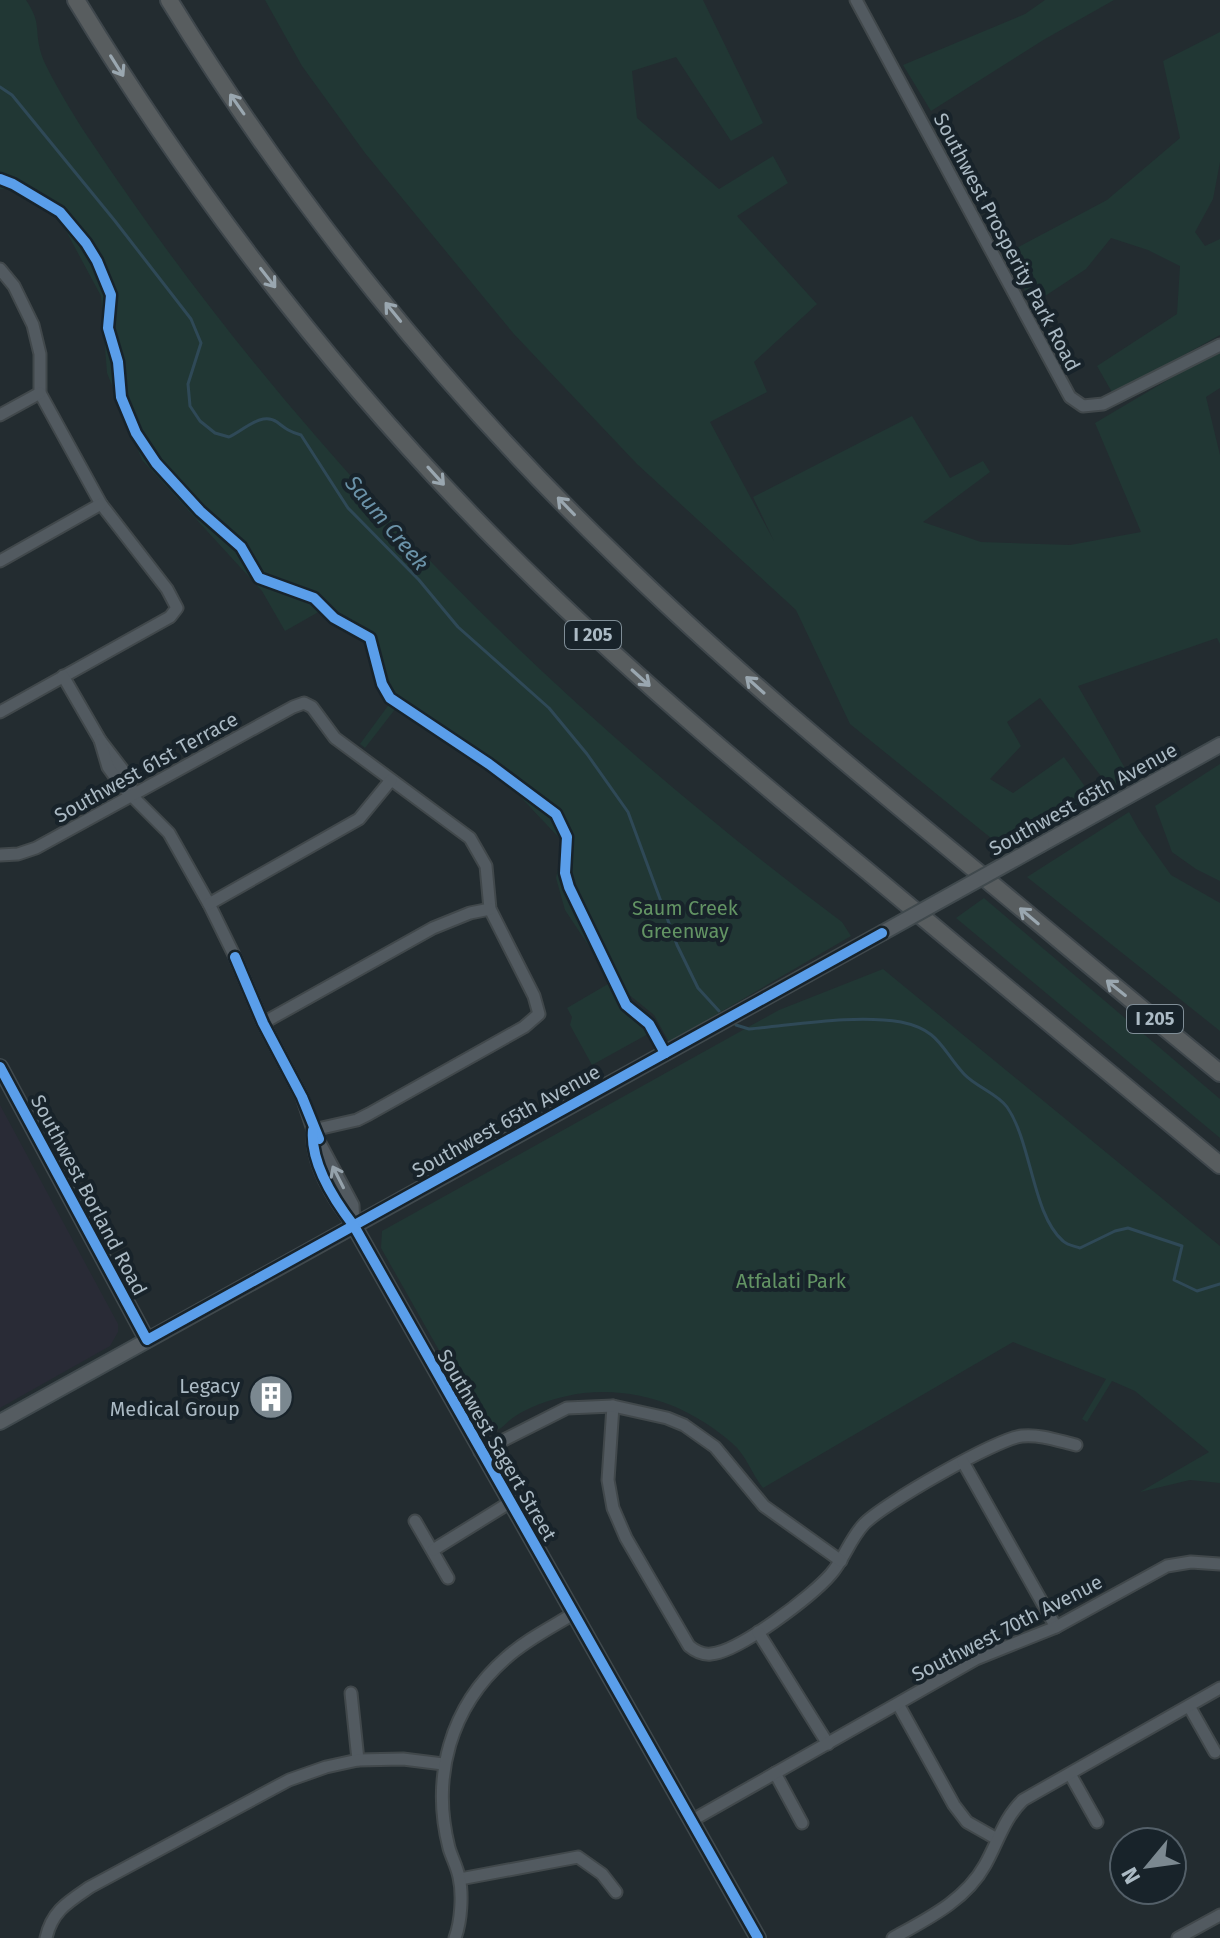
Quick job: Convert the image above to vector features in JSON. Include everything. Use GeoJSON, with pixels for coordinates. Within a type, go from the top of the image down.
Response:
{"type":"FeatureCollection","features":[{"type":"Feature","properties":{"kind":"highway","name":"I 205"},"geometry":{"type":"LineString","coordinates":[[76,0],[153,122],[232,233],[335,362],[480,523],[595,637],[700,731],[1220,1165]]}},
{"type":"Feature","properties":{"kind":"highway","name":"I 205"},"geometry":{"type":"LineString","coordinates":[[169,0],[256,132],[331,234],[432,359],[560,501],[663,602],[813,736],[1220,1073]]}},
{"type":"Feature","properties":{"kind":"main road","name":"Southwest 65th Avenue"},"geometry":{"type":"LineString","coordinates":[[0,1422],[1220,745]]}},
{"type":"Feature","properties":{"kind":"main road","name":"Southwest Borland Road"},"geometry":{"type":"LineString","coordinates":[[0,1067],[147,1340]]}},
{"type":"Feature","properties":{"kind":"main road","name":"Southwest Sagert Street"},"geometry":{"type":"LineString","coordinates":[[354,1226],[758,1938]]}},
{"type":"Feature","properties":{"kind":"street","name":"Southwest Prosperity Park Road"},"geometry":{"type":"LineString","coordinates":[[856,0],[1070,397],[1083,406],[1103,404],[1220,345]]}},
{"type":"Feature","properties":{"kind":"street"},"geometry":{"type":"LineString","coordinates":[[0,269],[14,286],[36,334],[40,354],[40,393],[101,504],[167,589],[177,608],[170,617],[0,712]]}},
{"type":"Feature","properties":{"kind":"street"},"geometry":{"type":"LineString","coordinates":[[0,415],[40,393]]}},
{"type":"Feature","properties":{"kind":"street"},"geometry":{"type":"LineString","coordinates":[[0,561],[101,504]]}},
{"type":"Feature","properties":{"kind":"street","name":"Southwest Sagert Street"},"geometry":{"type":"LineString","coordinates":[[63,676],[100,740],[129,778],[133,795],[169,833],[209,904],[263,1023],[302,1097],[313,1130],[353,1205],[354,1226]]}},
{"type":"Feature","properties":{"kind":"street","name":"Southwest 61st Terrace"},"geometry":{"type":"LineString","coordinates":[[0,855],[18,854],[36,848],[298,704],[308,704],[335,738],[391,780]]}},
{"type":"Feature","properties":{"kind":"street"},"geometry":{"type":"LineString","coordinates":[[209,904],[359,819],[391,780],[470,838],[486,866],[490,909],[534,996],[539,1014],[524,1027],[369,1114],[357,1120],[313,1130]]}},
{"type":"Feature","properties":{"kind":"street"},"geometry":{"type":"LineString","coordinates":[[263,1023],[433,928],[470,913],[490,909]]}},
{"type":"Feature","properties":{"kind":"street"},"geometry":{"type":"LineString","coordinates":[[480,1452],[567,1408],[613,1406],[667,1418],[700,1435],[715,1447],[764,1506],[841,1561]]}},
{"type":"Feature","properties":{"kind":"street"},"geometry":{"type":"LineString","coordinates":[[613,1406],[608,1480],[613,1508],[626,1538],[689,1646],[709,1655],[758,1632],[802,1603],[829,1577],[866,1522],[993,1444],[1018,1436],[1034,1435],[1076,1445]]}},
{"type":"Feature","properties":{"kind":"street"},"geometry":{"type":"LineString","coordinates":[[963,1462],[1056,1627]]}},
{"type":"Feature","properties":{"kind":"street"},"geometry":{"type":"LineString","coordinates":[[433,1550],[509,1503]]}},
{"type":"Feature","properties":{"kind":"street"},"geometry":{"type":"LineString","coordinates":[[415,1521],[448,1578]]}},
{"type":"Feature","properties":{"kind":"street","name":"Southwest 70th Avenue"},"geometry":{"type":"LineString","coordinates":[[691,1821],[976,1659],[1056,1627],[1167,1566],[1191,1562],[1220,1564]]}},
{"type":"Feature","properties":{"kind":"street"},"geometry":{"type":"LineString","coordinates":[[455,1938],[459,1928],[460,1879],[449,1848],[442,1812],[443,1764],[451,1738],[464,1710],[491,1673],[524,1644],[573,1614]]}},
{"type":"Feature","properties":{"kind":"street"},"geometry":{"type":"LineString","coordinates":[[758,1632],[828,1744]]}},
{"type":"Feature","properties":{"kind":"street"},"geometry":{"type":"LineString","coordinates":[[893,1938],[957,1898],[985,1866],[1012,1811],[1023,1800],[1220,1688]]}},
{"type":"Feature","properties":{"kind":"street"},"geometry":{"type":"LineString","coordinates":[[351,1693],[358,1760]]}},
{"type":"Feature","properties":{"kind":"street"},"geometry":{"type":"LineString","coordinates":[[898,1704],[954,1805],[967,1822],[997,1839]]}},
{"type":"Feature","properties":{"kind":"street"},"geometry":{"type":"LineString","coordinates":[[1189,1706],[1215,1752]]}},
{"type":"Feature","properties":{"kind":"street"},"geometry":{"type":"LineString","coordinates":[[46,1938],[50,1920],[70,1900],[289,1780],[358,1760],[403,1759],[443,1764]]}},
{"type":"Feature","properties":{"kind":"street"},"geometry":{"type":"LineString","coordinates":[[775,1773],[802,1823]]}},
{"type":"Feature","properties":{"kind":"street"},"geometry":{"type":"LineString","coordinates":[[1070,1774],[1097,1822]]}},
{"type":"Feature","properties":{"kind":"street"},"geometry":{"type":"LineString","coordinates":[[460,1879],[578,1857],[602,1874],[616,1892]]}},
{"type":"Feature","properties":{"kind":"street"},"geometry":{"type":"LineString","coordinates":[[1178,1938],[1220,1915]]}},
{"type":"Feature","properties":{"kind":"shaded area"},"geometry":{"type":"Polygon","coordinates":[[[0,1105],[118,1324],[118,1332],[110,1346],[0,1408],[0,1105]]]}},
{"type":"Feature","properties":{"kind":"green space","name":"Saum Creek Greenway"},"geometry":{"type":"Polygon","coordinates":[[[0,0],[26,0],[36,21],[44,61],[90,140],[169,252],[252,360],[340,464],[432,563],[529,659],[629,750],[734,838],[842,922],[851,936],[669,1042],[654,1015],[612,981],[565,910],[556,878],[564,843],[513,789],[424,724],[396,708],[365,748],[360,744],[390,703],[373,673],[366,640],[329,618],[322,610],[285,631],[262,591],[142,460],[107,373],[101,296],[58,216],[8,189],[0,189],[0,0]]]}},
{"type":"Feature","properties":{"kind":"green space"},"geometry":{"type":"Polygon","coordinates":[[[265,0],[703,0],[763,123],[731,141],[676,57],[632,71],[637,118],[719,189],[773,156],[788,183],[737,216],[817,304],[754,362],[767,392],[710,422],[774,541],[753,497],[912,416],[950,478],[983,461],[990,472],[923,522],[981,542],[1070,545],[1141,532],[1095,423],[1220,349],[1220,388],[1206,397],[1220,455],[1220,644],[1217,638],[1078,686],[1130,777],[1111,789],[1040,698],[1007,722],[1021,746],[990,779],[1013,793],[1064,757],[1091,795],[1030,836],[1002,847],[850,724],[796,610],[637,464],[513,333],[365,153],[302,66],[265,0]]]}},
{"type":"Feature","properties":{"kind":"green space"},"geometry":{"type":"Polygon","coordinates":[[[1045,0],[1114,0],[1045,39],[931,111],[903,65],[1025,14],[1045,0]]]}},
{"type":"Feature","properties":{"kind":"green space"},"geometry":{"type":"Polygon","coordinates":[[[1220,32],[1220,162],[1213,199],[1195,232],[1205,246],[1220,239],[1220,335],[1113,394],[1097,366],[1177,314],[1180,266],[1148,250],[1111,238],[1086,269],[1033,304],[1003,255],[1107,200],[1180,138],[1163,61],[1220,32]]]}},
{"type":"Feature","properties":{"kind":"green space"},"geometry":{"type":"Polygon","coordinates":[[[1220,764],[1220,881],[1172,852],[1155,806],[1220,764]]]}},
{"type":"Feature","properties":{"kind":"green space"},"geometry":{"type":"Polygon","coordinates":[[[1129,812],[1171,875],[1220,903],[1220,1031],[1027,877],[1129,812]]]}},
{"type":"Feature","properties":{"kind":"green space"},"geometry":{"type":"Polygon","coordinates":[[[984,898],[1220,1099],[1220,1138],[956,918],[984,898]]]}},
{"type":"Feature","properties":{"kind":"green space","name":"Atfalati Park"},"geometry":{"type":"Polygon","coordinates":[[[883,969],[1220,1246],[1220,1483],[1190,1480],[1140,1492],[1209,1452],[1135,1391],[1112,1381],[1087,1422],[1082,1419],[1106,1379],[1013,1342],[763,1488],[737,1448],[716,1430],[682,1410],[644,1397],[604,1392],[575,1394],[530,1408],[497,1430],[490,1432],[483,1428],[381,1248],[382,1231],[779,1010],[883,969]]]}},
{"type":"Feature","properties":{"kind":"green space"},"geometry":{"type":"Polygon","coordinates":[[[608,984],[626,1015],[643,1026],[648,1034],[592,1065],[570,1025],[572,1017],[567,1008],[608,984]]]}},
{"type":"Feature","properties":{"kind":"waterway","name":"Saum Creek"},"geometry":{"type":"LineString","coordinates":[[0,87],[12,95],[191,319],[201,343],[188,384],[190,406],[200,421],[215,433],[229,437],[265,419],[271,419],[301,435],[348,508],[419,580],[458,627],[549,708],[587,754],[628,812],[677,945],[698,988],[719,1011]]}},
{"type":"Feature","properties":{"kind":"waterway","name":"Saum Creek"},"geometry":{"type":"LineString","coordinates":[[736,1025],[749,1029],[864,1019],[901,1022],[924,1030],[932,1035],[969,1079],[1007,1107],[1022,1139],[1045,1214],[1063,1241],[1080,1248],[1128,1228],[1182,1246],[1174,1280],[1197,1291],[1220,1284]]}},
{"type":"Feature","properties":{"kind":"cycle path"},"geometry":{"type":"LineString","coordinates":[[0,179],[60,212],[97,261],[111,295],[108,328],[118,362],[121,397],[136,433],[156,463],[200,511],[241,547],[259,578],[314,598],[334,618],[370,638],[382,684],[390,698],[489,764],[556,814],[567,837],[565,873],[569,887],[626,1005],[649,1024],[665,1053]]}},
{"type":"Feature","properties":{"kind":"cycle path"},"geometry":{"type":"LineString","coordinates":[[0,1067],[147,1340],[882,933]]}},
{"type":"Feature","properties":{"kind":"cycle path"},"geometry":{"type":"LineString","coordinates":[[235,957],[319,1139]]}},
{"type":"Feature","properties":{"kind":"cycle path"},"geometry":{"type":"LineString","coordinates":[[313,1130],[315,1155],[331,1193],[354,1226],[758,1938]]}},
{"type":"Feature","properties":{"kind":"place","name":"Legacy Medical Group"},"geometry":{"type":"Point","coordinates":[271,1397]}}]}
